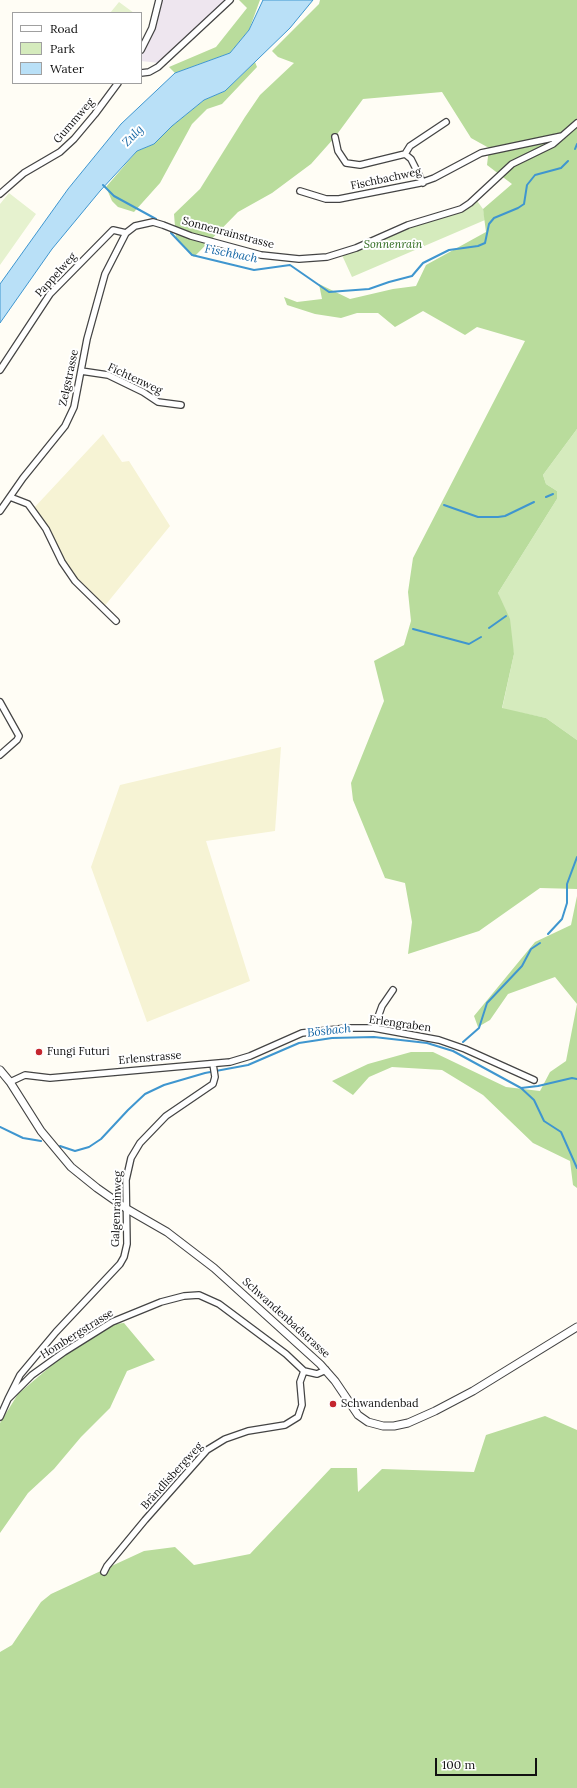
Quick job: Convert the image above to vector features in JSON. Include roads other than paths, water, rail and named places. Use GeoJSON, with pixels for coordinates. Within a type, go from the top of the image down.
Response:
{"type":"FeatureCollection","features":[{"type":"Feature","properties":{"kind":"street"},"geometry":{"type":"LineString","coordinates":[[142,48],[152,28],[159,0]]}},
{"type":"Feature","properties":{"kind":"street"},"geometry":{"type":"LineString","coordinates":[[142,73],[149,72],[158,67],[230,0]]}},
{"type":"Feature","properties":{"kind":"street","name":"Gummweg"},"geometry":{"type":"LineString","coordinates":[[0,194],[15,178],[60,152],[69,144],[95,114],[117,84]]}},
{"type":"Feature","properties":{"kind":"street"},"geometry":{"type":"LineString","coordinates":[[335,137],[336,146],[341,158],[351,164],[360,165],[405,154],[410,146],[446,122]]}},
{"type":"Feature","properties":{"kind":"street","name":"Sonnenrainstrasse"},"geometry":{"type":"LineString","coordinates":[[126,232],[135,226],[152,222],[163,224],[192,236],[262,255],[309,259],[327,257],[356,248],[408,225],[461,209],[470,203],[512,164],[553,144],[577,123]]}},
{"type":"Feature","properties":{"kind":"street","name":"Fischbachweg"},"geometry":{"type":"LineString","coordinates":[[300,191],[326,199],[338,199],[424,183],[481,153],[564,135]]}},
{"type":"Feature","properties":{"kind":"street"},"geometry":{"type":"LineString","coordinates":[[405,154],[410,157],[424,183]]}},
{"type":"Feature","properties":{"kind":"street","name":"Pappelweg"},"geometry":{"type":"LineString","coordinates":[[0,370],[50,294],[112,230],[126,232]]}},
{"type":"Feature","properties":{"kind":"street","name":"Zelgstrasse"},"geometry":{"type":"LineString","coordinates":[[0,511],[65,426],[74,407],[87,339],[105,274],[126,232]]}},
{"type":"Feature","properties":{"kind":"street","name":"Fichtenweg"},"geometry":{"type":"LineString","coordinates":[[81,371],[108,375],[143,392],[158,402],[181,405]]}},
{"type":"Feature","properties":{"kind":"street"},"geometry":{"type":"LineString","coordinates":[[10,497],[28,504],[46,529],[62,562],[76,581],[116,621]]}},
{"type":"Feature","properties":{"kind":"street"},"geometry":{"type":"LineString","coordinates":[[0,702],[19,736],[17,740],[0,754]]}},
{"type":"Feature","properties":{"kind":"street"},"geometry":{"type":"LineString","coordinates":[[374,1028],[382,1006],[393,990]]}},
{"type":"Feature","properties":{"kind":"street","name":"Erlengraben"},"geometry":{"type":"LineString","coordinates":[[213,1067],[240,1060],[292,1036],[312,1030],[374,1028],[424,1036],[449,1043],[534,1080]]}},
{"type":"Feature","properties":{"kind":"street","name":"Galgenrainweg"},"geometry":{"type":"LineString","coordinates":[[8,1399],[20,1375],[56,1332],[120,1264],[126,1250],[127,1172],[135,1150],[166,1116],[190,1098],[211,1086],[215,1077],[213,1067]]}},
{"type":"Feature","properties":{"kind":"street","name":"Erlenstrasse"},"geometry":{"type":"LineString","coordinates":[[10,1082],[25,1075],[50,1078],[213,1067]]}},
{"type":"Feature","properties":{"kind":"street"},"geometry":{"type":"LineString","coordinates":[[0,1070],[10,1082]]}},
{"type":"Feature","properties":{"kind":"street","name":"Schwandenbadstrasse"},"geometry":{"type":"LineString","coordinates":[[10,1082],[41,1131],[65,1160],[84,1178],[127,1209],[167,1232],[214,1268],[326,1370],[358,1415],[372,1424],[394,1426],[419,1418],[455,1401],[577,1327]]}},
{"type":"Feature","properties":{"kind":"street","name":"Hombergstrasse"},"geometry":{"type":"LineString","coordinates":[[0,1417],[8,1399],[32,1375],[64,1352],[112,1322],[174,1298],[191,1295],[206,1297],[219,1304],[286,1354],[304,1371]]}},
{"type":"Feature","properties":{"kind":"street"},"geometry":{"type":"LineString","coordinates":[[304,1371],[317,1374],[326,1370]]}},
{"type":"Feature","properties":{"kind":"street","name":"Brändlisbergweg"},"geometry":{"type":"LineString","coordinates":[[104,1572],[107,1566],[207,1450],[225,1439],[248,1430],[285,1425],[298,1417],[302,1405],[300,1382],[304,1371]]}},
{"type":"Feature","properties":{"kind":"water","name":"Zulg"},"geometry":{"type":"Polygon","coordinates":[[[263,0],[313,0],[290,28],[225,91],[204,100],[172,126],[154,144],[137,151],[100,191],[52,249],[0,323],[0,284],[68,189],[121,124],[175,73],[230,53],[249,30],[263,0]]]}},
{"type":"Feature","properties":{"kind":"waterway","name":"Fischbach"},"geometry":{"type":"LineString","coordinates":[[575,149],[577,144]]}},
{"type":"Feature","properties":{"kind":"waterway","name":"Fischbach"},"geometry":{"type":"LineString","coordinates":[[171,233],[192,255],[254,270],[290,265],[329,292],[369,289],[412,276],[423,263],[449,250],[478,246],[485,243],[489,224],[494,218],[524,204],[527,185],[535,175],[561,168],[568,161]]}},
{"type":"Feature","properties":{"kind":"waterway","name":"Fischbach"},"geometry":{"type":"LineString","coordinates":[[103,185],[114,196],[156,219]]}},
{"type":"Feature","properties":{"kind":"waterway"},"geometry":{"type":"LineString","coordinates":[[546,497],[553,494]]}},
{"type":"Feature","properties":{"kind":"waterway"},"geometry":{"type":"LineString","coordinates":[[444,505],[478,517],[498,517],[505,516],[534,502]]}},
{"type":"Feature","properties":{"kind":"waterway"},"geometry":{"type":"LineString","coordinates":[[489,628],[506,616]]}},
{"type":"Feature","properties":{"kind":"waterway"},"geometry":{"type":"LineString","coordinates":[[413,629],[469,644],[481,637]]}},
{"type":"Feature","properties":{"kind":"waterway"},"geometry":{"type":"LineString","coordinates":[[548,934],[562,919],[567,903],[567,884],[577,857]]}},
{"type":"Feature","properties":{"kind":"waterway"},"geometry":{"type":"LineString","coordinates":[[463,1042],[479,1028],[487,1003],[522,966],[531,949],[540,943]]}},
{"type":"Feature","properties":{"kind":"waterway","name":"Bösbach"},"geometry":{"type":"LineString","coordinates":[[60,1146],[75,1151],[89,1147],[101,1139],[145,1094],[164,1085],[205,1073],[248,1065],[299,1043],[332,1038],[374,1037],[427,1043],[453,1051],[521,1088],[534,1100],[544,1121],[561,1132],[577,1168]]}},
{"type":"Feature","properties":{"kind":"waterway"},"geometry":{"type":"LineString","coordinates":[[521,1088],[538,1086],[572,1078],[577,1079]]}},
{"type":"Feature","properties":{"kind":"waterway","name":"Bösbach"},"geometry":{"type":"LineString","coordinates":[[0,1127],[23,1138],[41,1141]]}},
{"type":"Feature","properties":{"kind":"place","name":"Fungi Futuri"},"geometry":{"type":"Point","coordinates":[39,1052]}},
{"type":"Feature","properties":{"kind":"place","name":"Schwandenbad"},"geometry":{"type":"Point","coordinates":[333,1404]}},
{"type":"Feature","properties":{"kind":"park label","name":"Sonnenrain"},"geometry":{"type":"Point","coordinates":[393,245]}}]}
